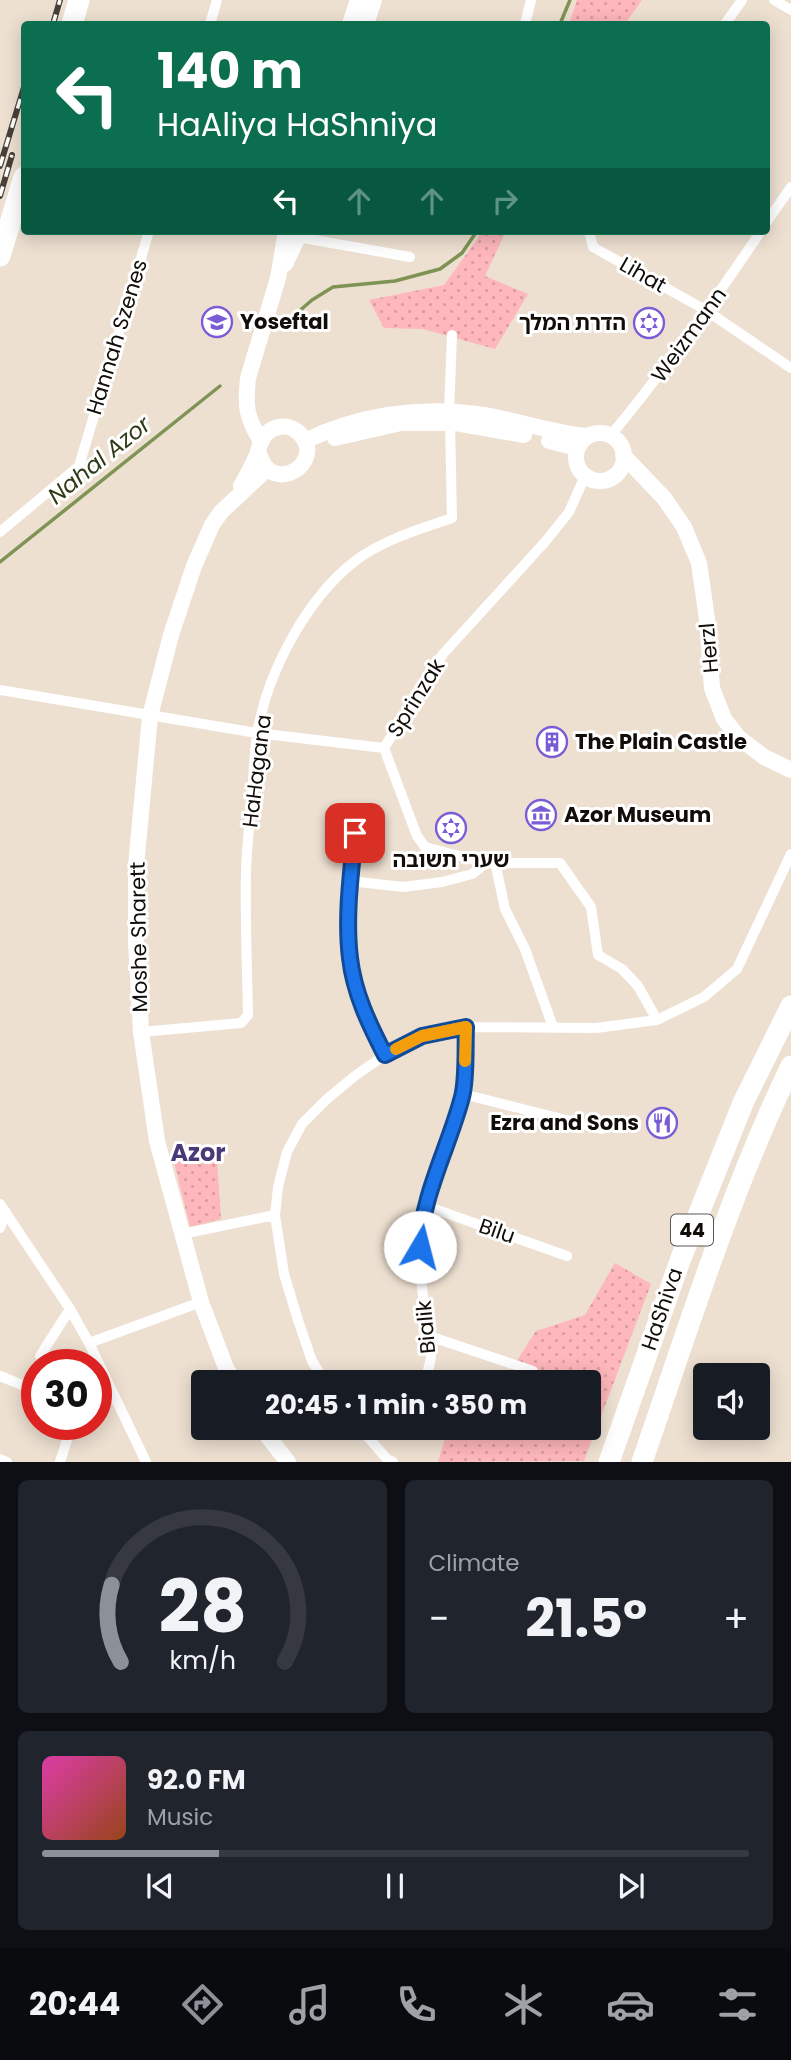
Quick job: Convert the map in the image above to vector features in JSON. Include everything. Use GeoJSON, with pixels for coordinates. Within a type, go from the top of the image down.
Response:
{"type":"FeatureCollection","features":[{"type":"Feature","properties":{"kind":"highway"},"geometry":{"type":"LineString","coordinates":[[73,21],[79,0]]}},
{"type":"Feature","properties":{"kind":"highway"},"geometry":{"type":"LineString","coordinates":[[0,256],[21,187]]}},
{"type":"Feature","properties":{"kind":"highway","name":"HaShiva"},"geometry":{"type":"LineString","coordinates":[[609,1461],[691,1232],[743,1103],[791,1006]]}},
{"type":"Feature","properties":{"kind":"highway","name":"HaShiva"},"geometry":{"type":"LineString","coordinates":[[642,1461],[712,1260],[769,1111],[791,1066]]}},
{"type":"Feature","properties":{"kind":"street"},"geometry":{"type":"LineString","coordinates":[[211,21],[218,0]]}},
{"type":"Feature","properties":{"kind":"street"},"geometry":{"type":"LineString","coordinates":[[351,21],[358,0]]}},
{"type":"Feature","properties":{"kind":"street"},"geometry":{"type":"LineString","coordinates":[[367,21],[374,0]]}},
{"type":"Feature","properties":{"kind":"street"},"geometry":{"type":"LineString","coordinates":[[526,21],[531,0]]}},
{"type":"Feature","properties":{"kind":"street"},"geometry":{"type":"LineString","coordinates":[[728,21],[742,0]]}},
{"type":"Feature","properties":{"kind":"street"},"geometry":{"type":"LineString","coordinates":[[774,0],[791,10]]}},
{"type":"Feature","properties":{"kind":"street"},"geometry":{"type":"LineString","coordinates":[[770,218],[789,193]]}},
{"type":"Feature","properties":{"kind":"street","name":"Hannah Szenes"},"geometry":{"type":"LineString","coordinates":[[0,532],[79,466],[148,235]]}},
{"type":"Feature","properties":{"kind":"street"},"geometry":{"type":"LineString","coordinates":[[263,442],[283,426],[292,428],[300,433],[306,445],[306,458],[302,466],[287,475],[278,475],[267,469],[261,460],[263,442],[255,419],[248,411],[248,378],[292,235]]}},
{"type":"Feature","properties":{"kind":"street"},"geometry":{"type":"LineString","coordinates":[[303,235],[410,257]]}},
{"type":"Feature","properties":{"kind":"street","name":"Lihat"},"geometry":{"type":"LineString","coordinates":[[590,235],[593,247],[707,311],[791,368]]}},
{"type":"Feature","properties":{"kind":"street","name":"Weizmann"},"geometry":{"type":"LineString","coordinates":[[611,435],[657,380],[758,235]]}},
{"type":"Feature","properties":{"kind":"street","name":"HaHagana"},"geometry":{"type":"LineString","coordinates":[[141,1032],[241,1023],[247,1015],[246,870],[257,733],[266,699],[284,653],[304,619],[330,584],[355,561],[379,547],[452,518],[449,418],[452,335]]}},
{"type":"Feature","properties":{"kind":"street"},"geometry":{"type":"LineString","coordinates":[[306,445],[401,423],[478,414],[567,435],[583,442]]}},
{"type":"Feature","properties":{"kind":"street"},"geometry":{"type":"LineString","coordinates":[[595,434],[611,435],[621,448],[622,463],[608,480],[600,481],[585,476],[576,463],[583,442],[595,434]]}},
{"type":"Feature","properties":{"kind":"street","name":"Moshe Sharett"},"geometry":{"type":"LineString","coordinates":[[235,498],[263,442]]}},
{"type":"Feature","properties":{"kind":"street","name":"Herzl"},"geometry":{"type":"LineString","coordinates":[[622,463],[664,498],[684,527],[699,563],[707,619],[712,688],[724,719],[738,737],[764,757],[791,770]]}},
{"type":"Feature","properties":{"kind":"street","name":"Moshe Sharett"},"geometry":{"type":"LineString","coordinates":[[227,1370],[201,1302],[157,1141],[141,1032],[136,942],[136,866],[150,716],[171,635],[194,566],[212,525],[221,512],[267,469]]}},
{"type":"Feature","properties":{"kind":"street","name":"Sprinzak"},"geometry":{"type":"LineString","coordinates":[[0,690],[257,733],[384,748],[443,654],[569,512],[585,476]]}},
{"type":"Feature","properties":{"kind":"street"},"geometry":{"type":"LineString","coordinates":[[384,748],[417,836],[425,847],[491,862],[560,863],[591,906],[598,955],[622,969],[638,986],[657,1020]]}},
{"type":"Feature","properties":{"kind":"street"},"geometry":{"type":"LineString","coordinates":[[358,809],[348,918],[350,958],[355,988],[368,1023],[385,1055]]}},
{"type":"Feature","properties":{"kind":"street"},"geometry":{"type":"LineString","coordinates":[[318,1370],[298,1320],[285,1274],[275,1215],[278,1187],[287,1152],[302,1124],[356,1075],[385,1055],[422,1036],[466,1027],[596,1028],[657,1020],[704,997],[737,969],[791,854]]}},
{"type":"Feature","properties":{"kind":"street"},"geometry":{"type":"LineString","coordinates":[[350,881],[403,887],[442,882],[471,874],[491,862]]}},
{"type":"Feature","properties":{"kind":"street"},"geometry":{"type":"LineString","coordinates":[[491,862],[505,909],[525,949],[553,1027]]}},
{"type":"Feature","properties":{"kind":"street","name":"Bialik"},"geometry":{"type":"LineString","coordinates":[[428,1370],[431,1358],[419,1264],[420,1230],[463,1094],[466,1027]]}},
{"type":"Feature","properties":{"kind":"street"},"geometry":{"type":"LineString","coordinates":[[463,1094],[603,1129]]}},
{"type":"Feature","properties":{"kind":"street","name":"Bilu"},"geometry":{"type":"LineString","coordinates":[[426,1206],[567,1256]]}},
{"type":"Feature","properties":{"kind":"street"},"geometry":{"type":"LineString","coordinates":[[0,1228],[3,1208]]}},
{"type":"Feature","properties":{"kind":"street"},"geometry":{"type":"LineString","coordinates":[[3,1208],[70,1309],[92,1349]]}},
{"type":"Feature","properties":{"kind":"street"},"geometry":{"type":"LineString","coordinates":[[182,1234],[275,1215]]}},
{"type":"Feature","properties":{"kind":"street"},"geometry":{"type":"LineString","coordinates":[[89,1342],[201,1302]]}},
{"type":"Feature","properties":{"kind":"street"},"geometry":{"type":"LineString","coordinates":[[44,1349],[70,1309]]}},
{"type":"Feature","properties":{"kind":"street"},"geometry":{"type":"LineString","coordinates":[[429,1336],[530,1370]]}},
{"type":"Feature","properties":{"kind":"street"},"geometry":{"type":"LineString","coordinates":[[0,1376],[21,1385]]}},
{"type":"Feature","properties":{"kind":"street"},"geometry":{"type":"LineString","coordinates":[[112,1390],[146,1461]]}},
{"type":"Feature","properties":{"kind":"street"},"geometry":{"type":"LineString","coordinates":[[60,1461],[67,1440]]}},
{"type":"Feature","properties":{"kind":"street"},"geometry":{"type":"LineString","coordinates":[[271,1440],[288,1461]]}},
{"type":"Feature","properties":{"kind":"street"},"geometry":{"type":"LineString","coordinates":[[374,1440],[388,1461]]}},
{"type":"Feature","properties":{"kind":"street"},"geometry":{"type":"LineString","coordinates":[[0,1459],[7,1461]]}},
{"type":"Feature","properties":{"kind":"shaded area"},"geometry":{"type":"Polygon","coordinates":[[[577,0],[642,0],[627,21],[570,21],[577,0]]]}},
{"type":"Feature","properties":{"kind":"shaded area"},"geometry":{"type":"Polygon","coordinates":[[[479,235],[504,235],[485,276],[528,294],[495,349],[423,329],[384,328],[369,300],[444,285],[479,235]]]}},
{"type":"Feature","properties":{"kind":"shaded area"},"geometry":{"type":"Polygon","coordinates":[[[217,1159],[221,1219],[190,1227],[174,1162],[217,1159]]]}},
{"type":"Feature","properties":{"kind":"shaded area"},"geometry":{"type":"Polygon","coordinates":[[[615,1263],[651,1284],[601,1416],[601,1370],[511,1370],[536,1331],[585,1315],[615,1263]]]}},
{"type":"Feature","properties":{"kind":"shaded area"},"geometry":{"type":"Polygon","coordinates":[[[444,1440],[592,1440],[584,1461],[438,1462],[444,1440]]]}},
{"type":"Feature","properties":{"kind":"waterway","name":"Nahal Azor"},"geometry":{"type":"LineString","coordinates":[[561,21],[570,0]]}},
{"type":"Feature","properties":{"kind":"waterway","name":"Nahal Azor"},"geometry":{"type":"LineString","coordinates":[[282,326],[312,300],[333,287],[395,281],[440,269],[462,253],[474,235]]}},
{"type":"Feature","properties":{"kind":"waterway","name":"Nahal Azor"},"geometry":{"type":"LineString","coordinates":[[0,562],[220,386]]}},
{"type":"Feature","properties":{"kind":"railway"},"geometry":{"type":"LineString","coordinates":[[54,21],[60,0]]}},
{"type":"Feature","properties":{"kind":"railway"},"geometry":{"type":"LineString","coordinates":[[0,166],[21,97]]}},
{"type":"Feature","properties":{"kind":"railway"},"geometry":{"type":"LineString","coordinates":[[0,196],[12,155]]}},
{"type":"Feature","properties":{"kind":"slow traffic"},"geometry":{"type":"LineString","coordinates":[[396,1049],[422,1036],[466,1027],[465,1061]]}},
{"type":"Feature","properties":{"kind":"place","name":"Yoseftal"},"geometry":{"type":"Point","coordinates":[217,322]}},
{"type":"Feature","properties":{"kind":"place","name":"הדרת המלך"},"geometry":{"type":"Point","coordinates":[649,323]}},
{"type":"Feature","properties":{"kind":"place","name":"The Plain Castle"},"geometry":{"type":"Point","coordinates":[552,742]}},
{"type":"Feature","properties":{"kind":"place","name":"Azor Museum"},"geometry":{"type":"Point","coordinates":[541,815]}},
{"type":"Feature","properties":{"kind":"place","name":"שערי תשובה"},"geometry":{"type":"Point","coordinates":[451,828]}},
{"type":"Feature","properties":{"kind":"place","name":"Ezra and Sons"},"geometry":{"type":"Point","coordinates":[662,1123]}},
{"type":"Feature","properties":{"kind":"district","name":"Azor"},"geometry":{"type":"Point","coordinates":[198,1153]}},
{"type":"Feature","properties":{"kind":"route"},"geometry":{"type":"LineString","coordinates":[[355,833],[348,918],[350,958],[355,988],[368,1023],[385,1055],[422,1036],[466,1027],[463,1094],[426,1206],[420,1230],[420,1247]]}}]}
